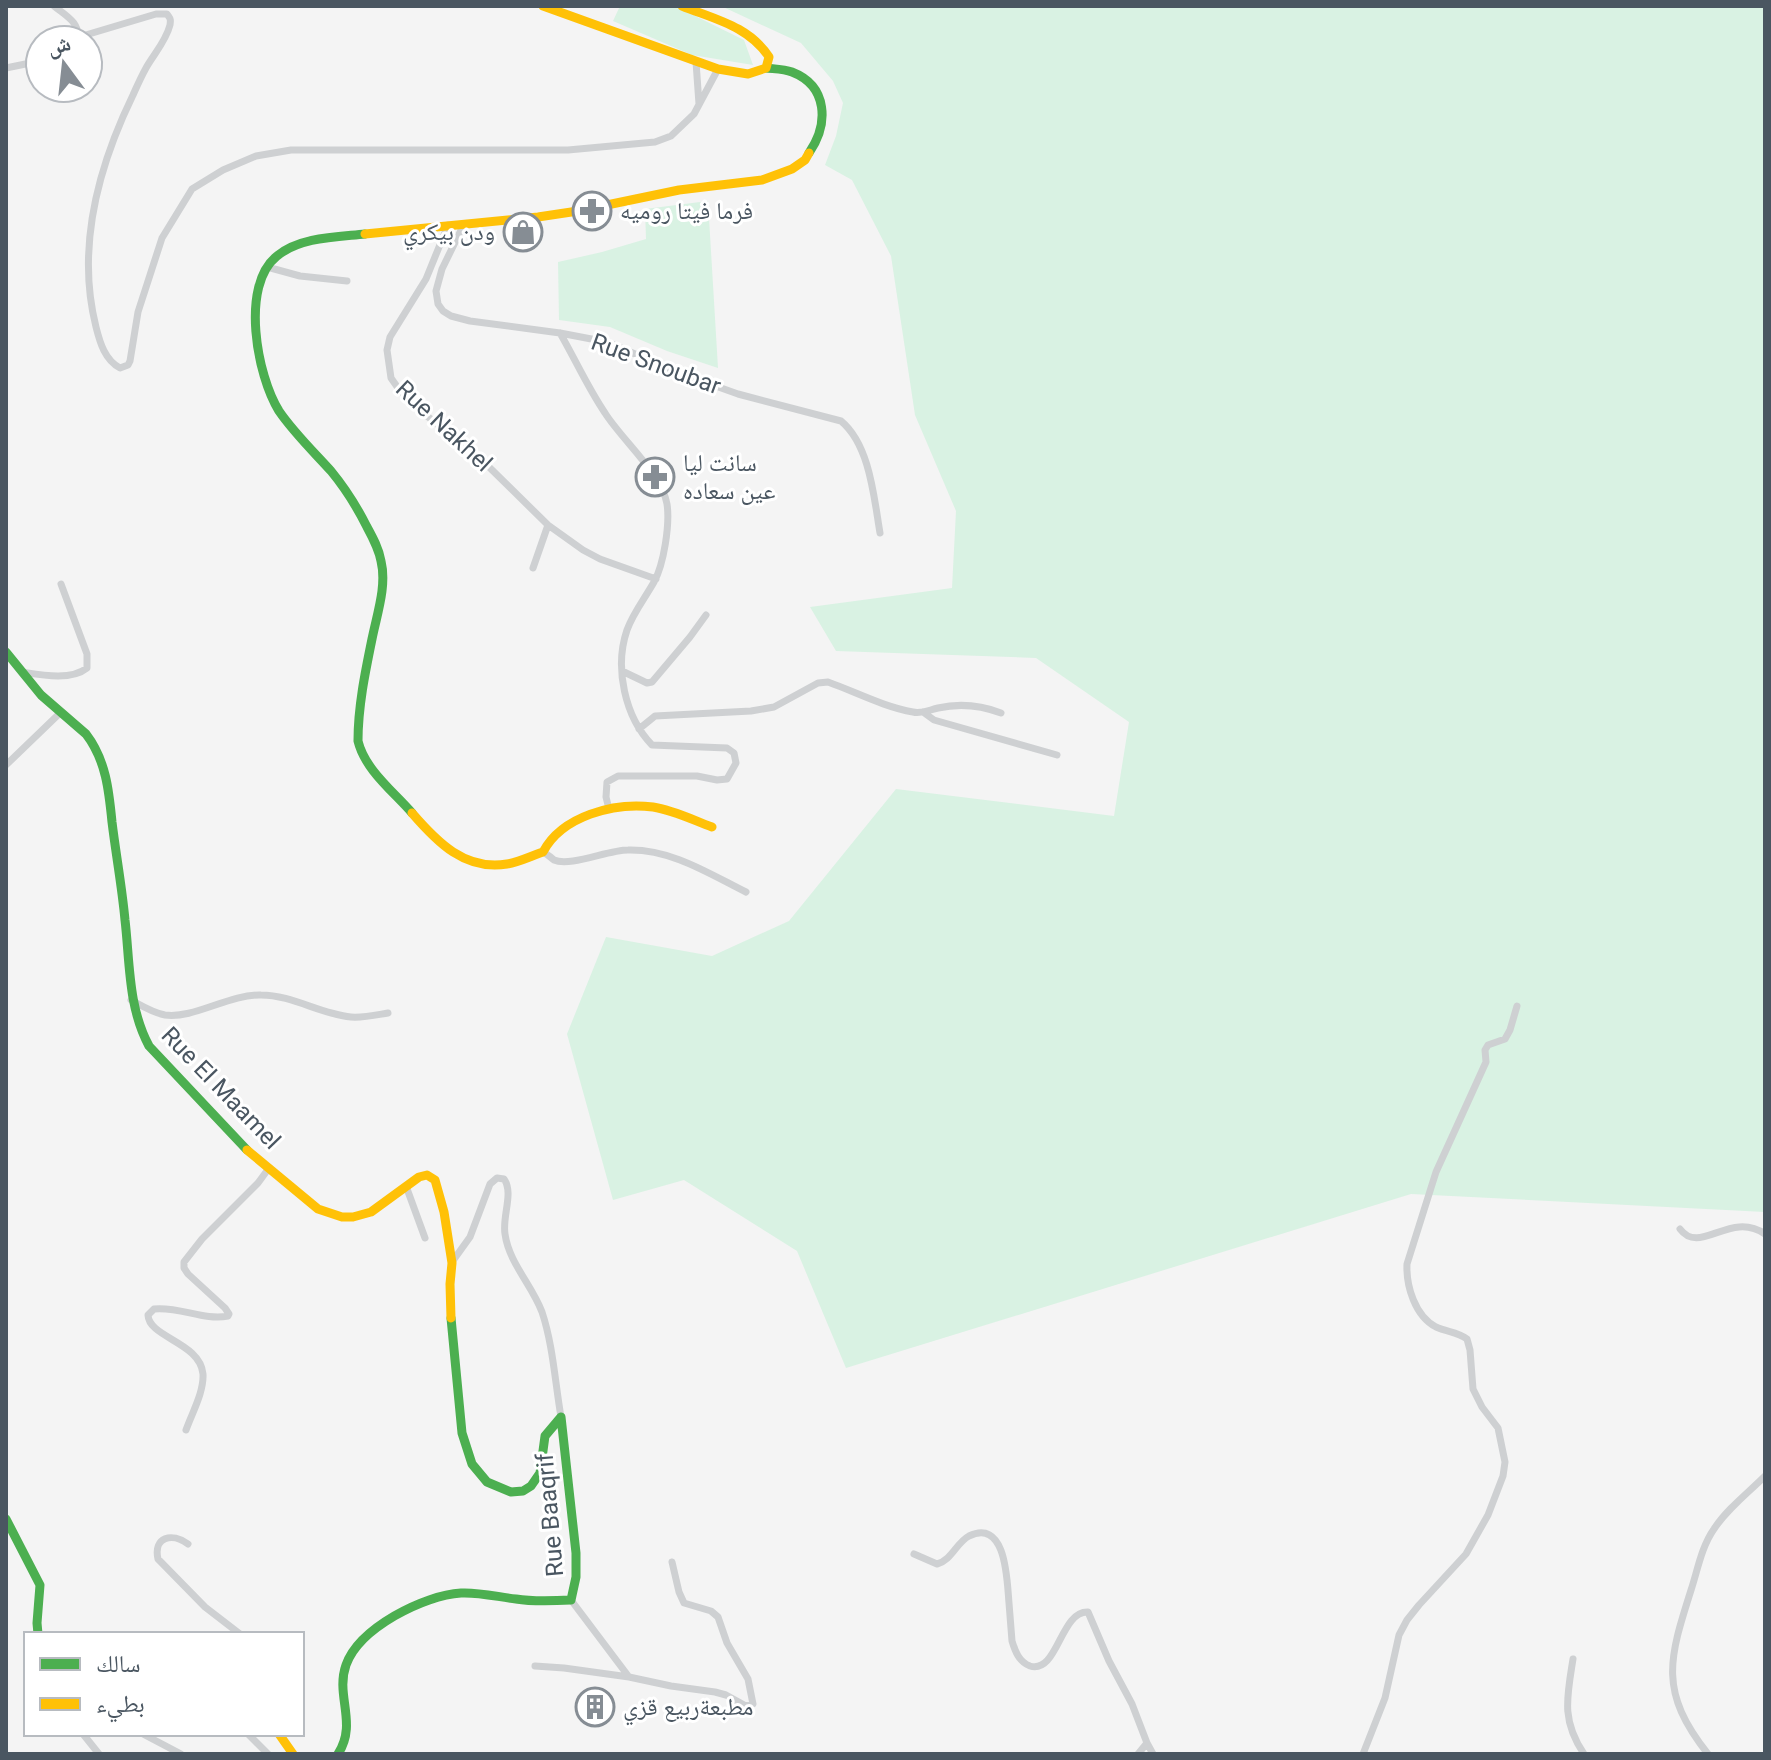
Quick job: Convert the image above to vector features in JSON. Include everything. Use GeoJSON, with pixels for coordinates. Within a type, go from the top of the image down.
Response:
{"type":"FeatureCollection","features":[{"type":"Feature","properties":{"kind":"street"},"geometry":{"type":"LineString","coordinates":[[54,6],[75,24]]}},
{"type":"Feature","properties":{"kind":"street"},"geometry":{"type":"LineString","coordinates":[[543,6],[718,69],[742,75],[766,68],[791,71],[803,77],[821,101],[824,119],[812,150],[803,164],[760,181],[696,187],[560,214],[318,240],[287,249],[274,258],[258,284],[256,321],[261,356],[271,396],[294,430],[355,505],[371,533],[381,560],[382,587],[363,683],[359,745],[372,767],[429,833],[462,859],[493,866],[543,852],[547,842],[559,831],[609,809],[650,806],[712,827]]}},
{"type":"Feature","properties":{"kind":"street"},"geometry":{"type":"LineString","coordinates":[[682,6],[755,39],[769,57],[766,68]]}},
{"type":"Feature","properties":{"kind":"street"},"geometry":{"type":"LineString","coordinates":[[104,30],[156,14],[167,14],[170,18],[163,41],[146,68],[107,153],[89,238],[93,313],[104,351],[120,368],[130,361],[138,312],[162,238],[192,189],[223,170],[256,156],[291,150],[568,150],[655,142],[671,136],[694,114],[718,69]]}},
{"type":"Feature","properties":{"kind":"street"},"geometry":{"type":"LineString","coordinates":[[696,62],[699,107]]}},
{"type":"Feature","properties":{"kind":"street","name":"Rue Snoubar"},"geometry":{"type":"LineString","coordinates":[[464,224],[437,284],[436,298],[443,311],[470,321],[607,342],[726,390],[841,421],[849,428],[864,457],[880,533]]}},
{"type":"Feature","properties":{"kind":"street","name":"Rue Nakhel"},"geometry":{"type":"LineString","coordinates":[[448,225],[426,279],[390,337],[387,350],[391,378],[421,411],[489,467],[548,525],[600,559],[656,579]]}},
{"type":"Feature","properties":{"kind":"street"},"geometry":{"type":"LineString","coordinates":[[267,267],[300,276],[347,281]]}},
{"type":"Feature","properties":{"kind":"street"},"geometry":{"type":"LineString","coordinates":[[560,333],[604,412],[645,464],[665,496],[667,519],[662,558],[656,579],[627,630],[622,653],[626,697],[639,729],[652,745],[727,748],[734,753],[736,763],[727,779],[618,776],[607,782],[609,809]]}},
{"type":"Feature","properties":{"kind":"street"},"geometry":{"type":"LineString","coordinates":[[533,568],[548,525]]}},
{"type":"Feature","properties":{"kind":"street"},"geometry":{"type":"LineString","coordinates":[[22,672],[68,675],[87,668],[87,654],[61,584]]}},
{"type":"Feature","properties":{"kind":"street"},"geometry":{"type":"LineString","coordinates":[[622,671],[647,683],[652,682],[706,615]]}},
{"type":"Feature","properties":{"kind":"street","name":"Rue El Maamel"},"geometry":{"type":"LineString","coordinates":[[6,652],[60,713],[85,732],[97,751],[106,778],[125,918],[131,1000],[149,1046],[240,1144],[318,1209],[345,1218],[358,1218],[381,1208],[406,1186]]}},
{"type":"Feature","properties":{"kind":"street"},"geometry":{"type":"LineString","coordinates":[[639,729],[655,716],[774,707],[818,683],[828,682],[913,712],[973,705],[1001,713]]}},
{"type":"Feature","properties":{"kind":"street"},"geometry":{"type":"LineString","coordinates":[[923,712],[934,720],[1057,755]]}},
{"type":"Feature","properties":{"kind":"street"},"geometry":{"type":"LineString","coordinates":[[6,765],[60,713]]}},
{"type":"Feature","properties":{"kind":"street"},"geometry":{"type":"LineString","coordinates":[[543,852],[553,860],[566,862],[628,850],[659,853],[692,864],[746,892]]}},
{"type":"Feature","properties":{"kind":"street"},"geometry":{"type":"LineString","coordinates":[[131,1000],[151,1011],[167,1015],[202,1009],[238,997],[260,995],[283,998],[350,1017],[388,1013]]}},
{"type":"Feature","properties":{"kind":"street"},"geometry":{"type":"LineString","coordinates":[[1363,1754],[1385,1698],[1399,1635],[1419,1605],[1466,1554],[1488,1515],[1503,1476],[1503,1447],[1498,1428],[1473,1389],[1467,1339],[1436,1327],[1427,1320],[1410,1291],[1407,1264],[1448,1143],[1486,1062],[1485,1050],[1488,1045],[1505,1039],[1517,1006]]}},
{"type":"Feature","properties":{"kind":"street"},"geometry":{"type":"LineString","coordinates":[[186,1430],[202,1383],[201,1368],[187,1348],[149,1323],[148,1315],[154,1309],[167,1308],[228,1316],[225,1308],[188,1274],[184,1262],[269,1168]]}},
{"type":"Feature","properties":{"kind":"street"},"geometry":{"type":"LineString","coordinates":[[425,1238],[406,1186],[423,1176],[435,1180],[444,1212],[452,1263],[450,1311],[460,1419],[466,1449],[477,1473],[487,1482],[511,1492],[523,1491],[540,1473],[545,1436],[561,1417],[541,1312],[506,1240],[508,1190],[504,1179],[497,1178],[490,1184],[470,1237],[452,1263]]}},
{"type":"Feature","properties":{"kind":"street"},"geometry":{"type":"LineString","coordinates":[[1680,1229],[1697,1238],[1739,1226],[1748,1226],[1765,1234]]}},
{"type":"Feature","properties":{"kind":"street","name":"Rue Baaqrif"},"geometry":{"type":"LineString","coordinates":[[338,1754],[348,1731],[342,1690],[344,1667],[359,1642],[376,1629],[422,1604],[457,1593],[522,1600],[571,1600],[576,1579],[575,1545],[561,1417]]}},
{"type":"Feature","properties":{"kind":"street"},"geometry":{"type":"LineString","coordinates":[[1708,1754],[1685,1723],[1676,1700],[1672,1676],[1674,1652],[1709,1537],[1720,1521],[1765,1476]]}},
{"type":"Feature","properties":{"kind":"street"},"geometry":{"type":"LineString","coordinates":[[6,1519],[40,1585],[38,1632]]}},
{"type":"Feature","properties":{"kind":"street"},"geometry":{"type":"LineString","coordinates":[[914,1554],[937,1564],[946,1561],[958,1545],[972,1535],[986,1534],[998,1543],[1004,1559],[1012,1641],[1016,1653],[1028,1665],[1036,1667],[1043,1664],[1069,1623],[1078,1614],[1088,1612],[1153,1754]]}},
{"type":"Feature","properties":{"kind":"street"},"geometry":{"type":"LineString","coordinates":[[188,1544],[174,1537],[160,1542],[156,1554],[160,1563],[205,1607],[237,1632]]}},
{"type":"Feature","properties":{"kind":"street"},"geometry":{"type":"LineString","coordinates":[[535,1666],[629,1677],[715,1692],[746,1706],[753,1704],[748,1679],[727,1643],[718,1617],[711,1611],[684,1603],[672,1562]]}},
{"type":"Feature","properties":{"kind":"street"},"geometry":{"type":"LineString","coordinates":[[571,1600],[629,1677]]}},
{"type":"Feature","properties":{"kind":"street"},"geometry":{"type":"LineString","coordinates":[[1573,1659],[1566,1707],[1572,1732],[1584,1754]]}},
{"type":"Feature","properties":{"kind":"street"},"geometry":{"type":"LineString","coordinates":[[85,1736],[99,1754]]}},
{"type":"Feature","properties":{"kind":"street"},"geometry":{"type":"LineString","coordinates":[[146,1736],[181,1754]]}},
{"type":"Feature","properties":{"kind":"street"},"geometry":{"type":"LineString","coordinates":[[250,1736],[268,1754]]}},
{"type":"Feature","properties":{"kind":"street"},"geometry":{"type":"LineString","coordinates":[[280,1736],[293,1754]]}},
{"type":"Feature","properties":{"kind":"street"},"geometry":{"type":"LineString","coordinates":[[1138,1754],[1147,1743]]}},
{"type":"Feature","properties":{"kind":"green space"},"geometry":{"type":"Polygon","coordinates":[[[620,6],[675,6],[744,40],[753,65],[692,55],[613,21],[620,6]]]}},
{"type":"Feature","properties":{"kind":"green space"},"geometry":{"type":"Polygon","coordinates":[[[721,6],[1765,6],[1765,1212],[1411,1194],[846,1368],[797,1251],[684,1180],[613,1200],[567,1034],[606,937],[712,956],[789,921],[896,789],[1114,816],[1129,722],[1036,658],[836,651],[810,607],[952,588],[956,511],[915,415],[891,256],[852,180],[825,165],[836,136],[843,103],[833,81],[801,43],[721,6]]]}},
{"type":"Feature","properties":{"kind":"green space"},"geometry":{"type":"Polygon","coordinates":[[[708,201],[718,368],[610,327],[559,320],[558,262],[646,239],[645,209],[708,201]]]}},
{"type":"Feature","properties":{"kind":"traffic: fast"},"geometry":{"type":"LineString","coordinates":[[766,68],[789,71],[813,86],[822,107],[822,118],[809,153]]}},
{"type":"Feature","properties":{"kind":"traffic: fast"},"geometry":{"type":"LineString","coordinates":[[365,234],[308,241],[277,256],[266,270],[259,288],[256,331],[264,376],[279,411],[341,484],[379,552],[383,571],[382,590],[362,690],[358,741],[373,771],[412,813]]}},
{"type":"Feature","properties":{"kind":"traffic: fast"},"geometry":{"type":"LineString","coordinates":[[6,652],[41,695],[86,734],[102,765],[124,908],[133,1000],[149,1046],[247,1150]]}},
{"type":"Feature","properties":{"kind":"traffic: fast"},"geometry":{"type":"LineString","coordinates":[[451,1318],[462,1433],[472,1464],[487,1482],[511,1492],[523,1491],[531,1486],[540,1473],[545,1436],[561,1417]]}},
{"type":"Feature","properties":{"kind":"traffic: fast"},"geometry":{"type":"LineString","coordinates":[[338,1754],[346,1731],[343,1688],[346,1665],[353,1651],[378,1626],[412,1607],[446,1595],[482,1594],[530,1601],[571,1600],[576,1577],[576,1553],[561,1417]]}},
{"type":"Feature","properties":{"kind":"traffic: fast"},"geometry":{"type":"LineString","coordinates":[[6,1519],[40,1585],[38,1632]]}},
{"type":"Feature","properties":{"kind":"traffic: slow"},"geometry":{"type":"LineString","coordinates":[[543,6],[718,69],[748,74],[766,68],[769,57],[751,38],[730,25],[682,6]]}},
{"type":"Feature","properties":{"kind":"traffic: slow"},"geometry":{"type":"LineString","coordinates":[[365,234],[538,217],[679,190],[762,180],[792,169],[809,153]]}},
{"type":"Feature","properties":{"kind":"traffic: slow"},"geometry":{"type":"LineString","coordinates":[[412,813],[453,852],[465,859],[492,865],[512,863],[543,852],[563,829],[576,821],[590,814],[622,807],[653,807],[712,827]]}},
{"type":"Feature","properties":{"kind":"traffic: slow"},"geometry":{"type":"LineString","coordinates":[[247,1150],[318,1209],[342,1217],[371,1212],[419,1177],[427,1175],[435,1180],[452,1263],[451,1318]]}},
{"type":"Feature","properties":{"kind":"traffic: slow"},"geometry":{"type":"LineString","coordinates":[[280,1736],[293,1754]]}},
{"type":"Feature","properties":{"kind":"place","name":"فرما فيتا روميه"},"geometry":{"type":"Point","coordinates":[592,211]}},
{"type":"Feature","properties":{"kind":"place","name":"ودن بيكري"},"geometry":{"type":"Point","coordinates":[523,232]}},
{"type":"Feature","properties":{"kind":"place","name":"سانت ليا عين سعاده"},"geometry":{"type":"Point","coordinates":[655,477]}},
{"type":"Feature","properties":{"kind":"place","name":"مطبعةربيع قزي"},"geometry":{"type":"Point","coordinates":[595,1707]}}]}
